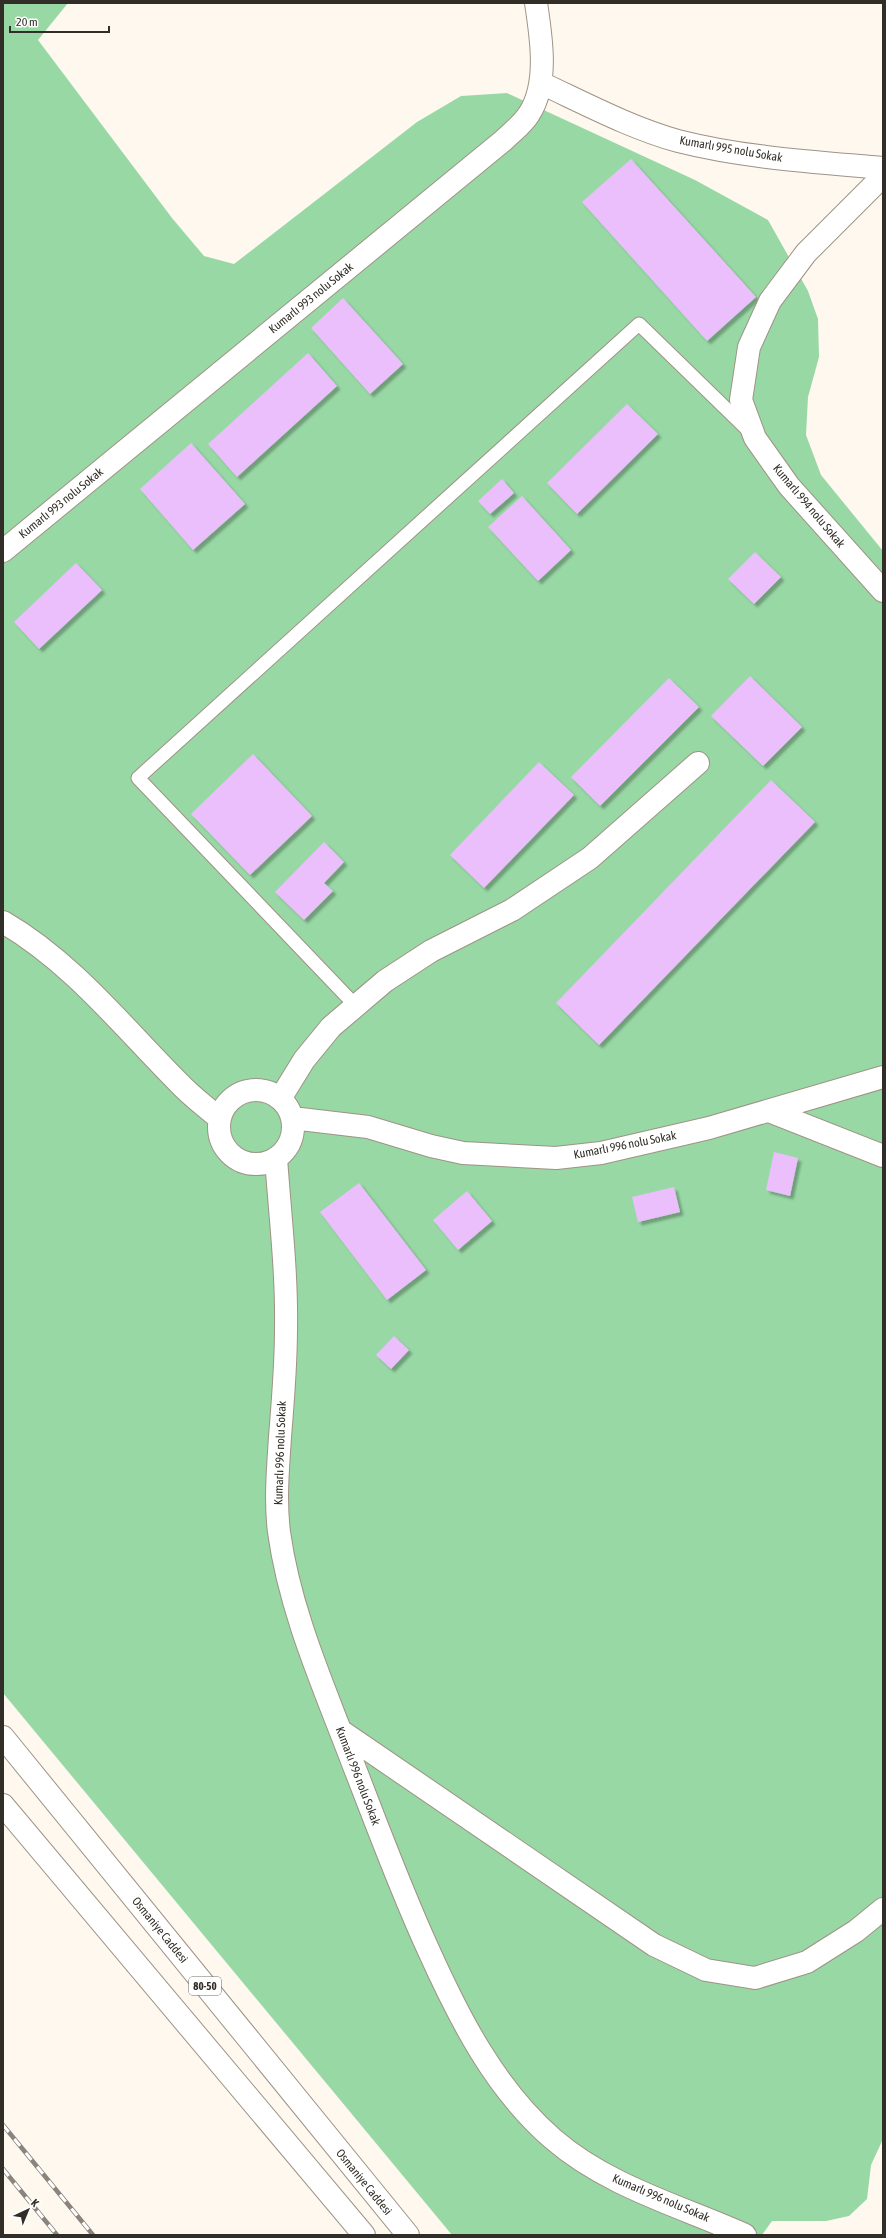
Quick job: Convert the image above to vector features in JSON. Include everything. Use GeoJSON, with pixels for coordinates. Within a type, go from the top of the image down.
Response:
{"type":"FeatureCollection","features":[{"type":"Feature","properties":{"kind":"main road","name":"Kumarlı 993 nolu Sokak"},"geometry":{"type":"LineString","coordinates":[[3,551],[504,140],[530,114],[541,83],[542,36],[536,3]]}},
{"type":"Feature","properties":{"kind":"main road","name":"Kumarlı 995 nolu Sokak"},"geometry":{"type":"LineString","coordinates":[[541,83],[619,119],[678,140],[727,151],[797,161],[883,168]]}},
{"type":"Feature","properties":{"kind":"main road","name":"Kumarlı 994 nolu Sokak"},"geometry":{"type":"LineString","coordinates":[[883,176],[806,253],[770,301],[749,348],[741,400],[755,438],[789,486],[883,590]]}},
{"type":"Feature","properties":{"kind":"main road"},"geometry":{"type":"LineString","coordinates":[[280,1099],[304,1060],[331,1027],[385,981],[431,951],[512,910],[590,858],[698,763]]}},
{"type":"Feature","properties":{"kind":"main road"},"geometry":{"type":"LineString","coordinates":[[3,922],[24,934],[59,962],[180,1084],[220,1120]]}},
{"type":"Feature","properties":{"kind":"main road","name":"Kumarlı 996 nolu Sokak"},"geometry":{"type":"LineString","coordinates":[[292,1118],[368,1127],[431,1146],[463,1153],[556,1158],[601,1153],[709,1128],[883,1077]]}},
{"type":"Feature","properties":{"kind":"main road"},"geometry":{"type":"LineString","coordinates":[[256,1090],[269,1092],[280,1099],[288,1108],[292,1118],[293,1130],[290,1141],[284,1151],[276,1158],[265,1163],[254,1164],[242,1161],[231,1154],[223,1144],[219,1132],[220,1120],[224,1107],[233,1098],[244,1092],[256,1090]]}},
{"type":"Feature","properties":{"kind":"main road"},"geometry":{"type":"LineString","coordinates":[[769,1110],[883,1156]]}},
{"type":"Feature","properties":{"kind":"main road","name":"Kumarlı 996 nolu Sokak"},"geometry":{"type":"LineString","coordinates":[[276,1158],[284,1264],[286,1329],[276,1491],[279,1532],[289,1584],[303,1633],[403,1895],[463,2022],[488,2063],[526,2111],[553,2140],[592,2166],[631,2188],[745,2235]]}},
{"type":"Feature","properties":{"kind":"main road"},"geometry":{"type":"LineString","coordinates":[[341,1731],[654,1945],[706,1970],[755,1978],[807,1962],[856,1931],[883,1909]]}},
{"type":"Feature","properties":{"kind":"main road","name":"Osmaniye Caddesi"},"geometry":{"type":"LineString","coordinates":[[3,1738],[408,2235]]}},
{"type":"Feature","properties":{"kind":"main road"},"geometry":{"type":"LineString","coordinates":[[3,1805],[364,2235]]}},
{"type":"Feature","properties":{"kind":"lane"},"geometry":{"type":"LineString","coordinates":[[356,1005],[138,778],[639,324],[755,438]]}},
{"type":"Feature","properties":{"kind":"green space"},"geometry":{"type":"Polygon","coordinates":[[[3,3],[68,3],[38,40],[172,218],[204,256],[234,264],[417,122],[461,96],[507,93],[695,180],[768,220],[808,291],[818,319],[819,357],[808,397],[806,435],[821,475],[883,551],[883,2139],[871,2165],[867,2199],[849,2216],[826,2221],[772,2221],[762,2235],[452,2235],[3,1693],[3,3]]]}},
{"type":"Feature","properties":{"kind":"building"},"geometry":{"type":"Polygon","coordinates":[[[631,159],[756,297],[707,341],[582,202],[631,159]]]}},
{"type":"Feature","properties":{"kind":"building"},"geometry":{"type":"Polygon","coordinates":[[[343,298],[403,364],[370,394],[311,328],[343,298]]]}},
{"type":"Feature","properties":{"kind":"building"},"geometry":{"type":"Polygon","coordinates":[[[308,353],[337,386],[237,477],[208,444],[308,353]]]}},
{"type":"Feature","properties":{"kind":"building"},"geometry":{"type":"Polygon","coordinates":[[[627,404],[658,434],[577,514],[547,483],[627,404]]]}},
{"type":"Feature","properties":{"kind":"building"},"geometry":{"type":"Polygon","coordinates":[[[191,443],[245,504],[193,550],[140,489],[191,443]]]}},
{"type":"Feature","properties":{"kind":"building"},"geometry":{"type":"Polygon","coordinates":[[[502,479],[514,493],[490,514],[478,501],[502,479]]]}},
{"type":"Feature","properties":{"kind":"building"},"geometry":{"type":"Polygon","coordinates":[[[522,496],[571,550],[538,581],[488,527],[522,496]]]}},
{"type":"Feature","properties":{"kind":"building"},"geometry":{"type":"Polygon","coordinates":[[[755,552],[781,577],[754,604],[728,579],[755,552]]]}},
{"type":"Feature","properties":{"kind":"building"},"geometry":{"type":"Polygon","coordinates":[[[76,563],[102,590],[39,649],[14,622],[76,563]]]}},
{"type":"Feature","properties":{"kind":"building"},"geometry":{"type":"Polygon","coordinates":[[[750,676],[802,727],[763,766],[711,716],[750,676]]]}},
{"type":"Feature","properties":{"kind":"building"},"geometry":{"type":"Polygon","coordinates":[[[669,678],[699,707],[600,806],[571,777],[669,678]]]}},
{"type":"Feature","properties":{"kind":"building"},"geometry":{"type":"Polygon","coordinates":[[[253,754],[312,816],[250,875],[191,814],[253,754]]]}},
{"type":"Feature","properties":{"kind":"building"},"geometry":{"type":"Polygon","coordinates":[[[539,762],[574,795],[484,888],[450,855],[539,762]]]}},
{"type":"Feature","properties":{"kind":"building"},"geometry":{"type":"Polygon","coordinates":[[[771,780],[815,822],[599,1045],[556,1003],[771,780]]]}},
{"type":"Feature","properties":{"kind":"building"},"geometry":{"type":"Polygon","coordinates":[[[324,842],[344,862],[324,883],[333,891],[304,920],[275,892],[324,842]]]}},
{"type":"Feature","properties":{"kind":"building"},"geometry":{"type":"Polygon","coordinates":[[[774,1152],[798,1158],[790,1196],[766,1190],[774,1152]]]}},
{"type":"Feature","properties":{"kind":"building"},"geometry":{"type":"Polygon","coordinates":[[[359,1183],[426,1270],[387,1300],[320,1212],[359,1183]]]}},
{"type":"Feature","properties":{"kind":"building"},"geometry":{"type":"Polygon","coordinates":[[[674,1187],[680,1212],[638,1222],[632,1197],[674,1187]]]}},
{"type":"Feature","properties":{"kind":"building"},"geometry":{"type":"Polygon","coordinates":[[[467,1191],[492,1221],[458,1250],[433,1220],[467,1191]]]}},
{"type":"Feature","properties":{"kind":"building"},"geometry":{"type":"Polygon","coordinates":[[[394,1336],[409,1350],[391,1369],[376,1355],[394,1336]]]}},
{"type":"Feature","properties":{"kind":"railway"},"geometry":{"type":"LineString","coordinates":[[3,2125],[93,2235]]}},
{"type":"Feature","properties":{"kind":"railway"},"geometry":{"type":"LineString","coordinates":[[3,2169],[57,2235]]}}]}
